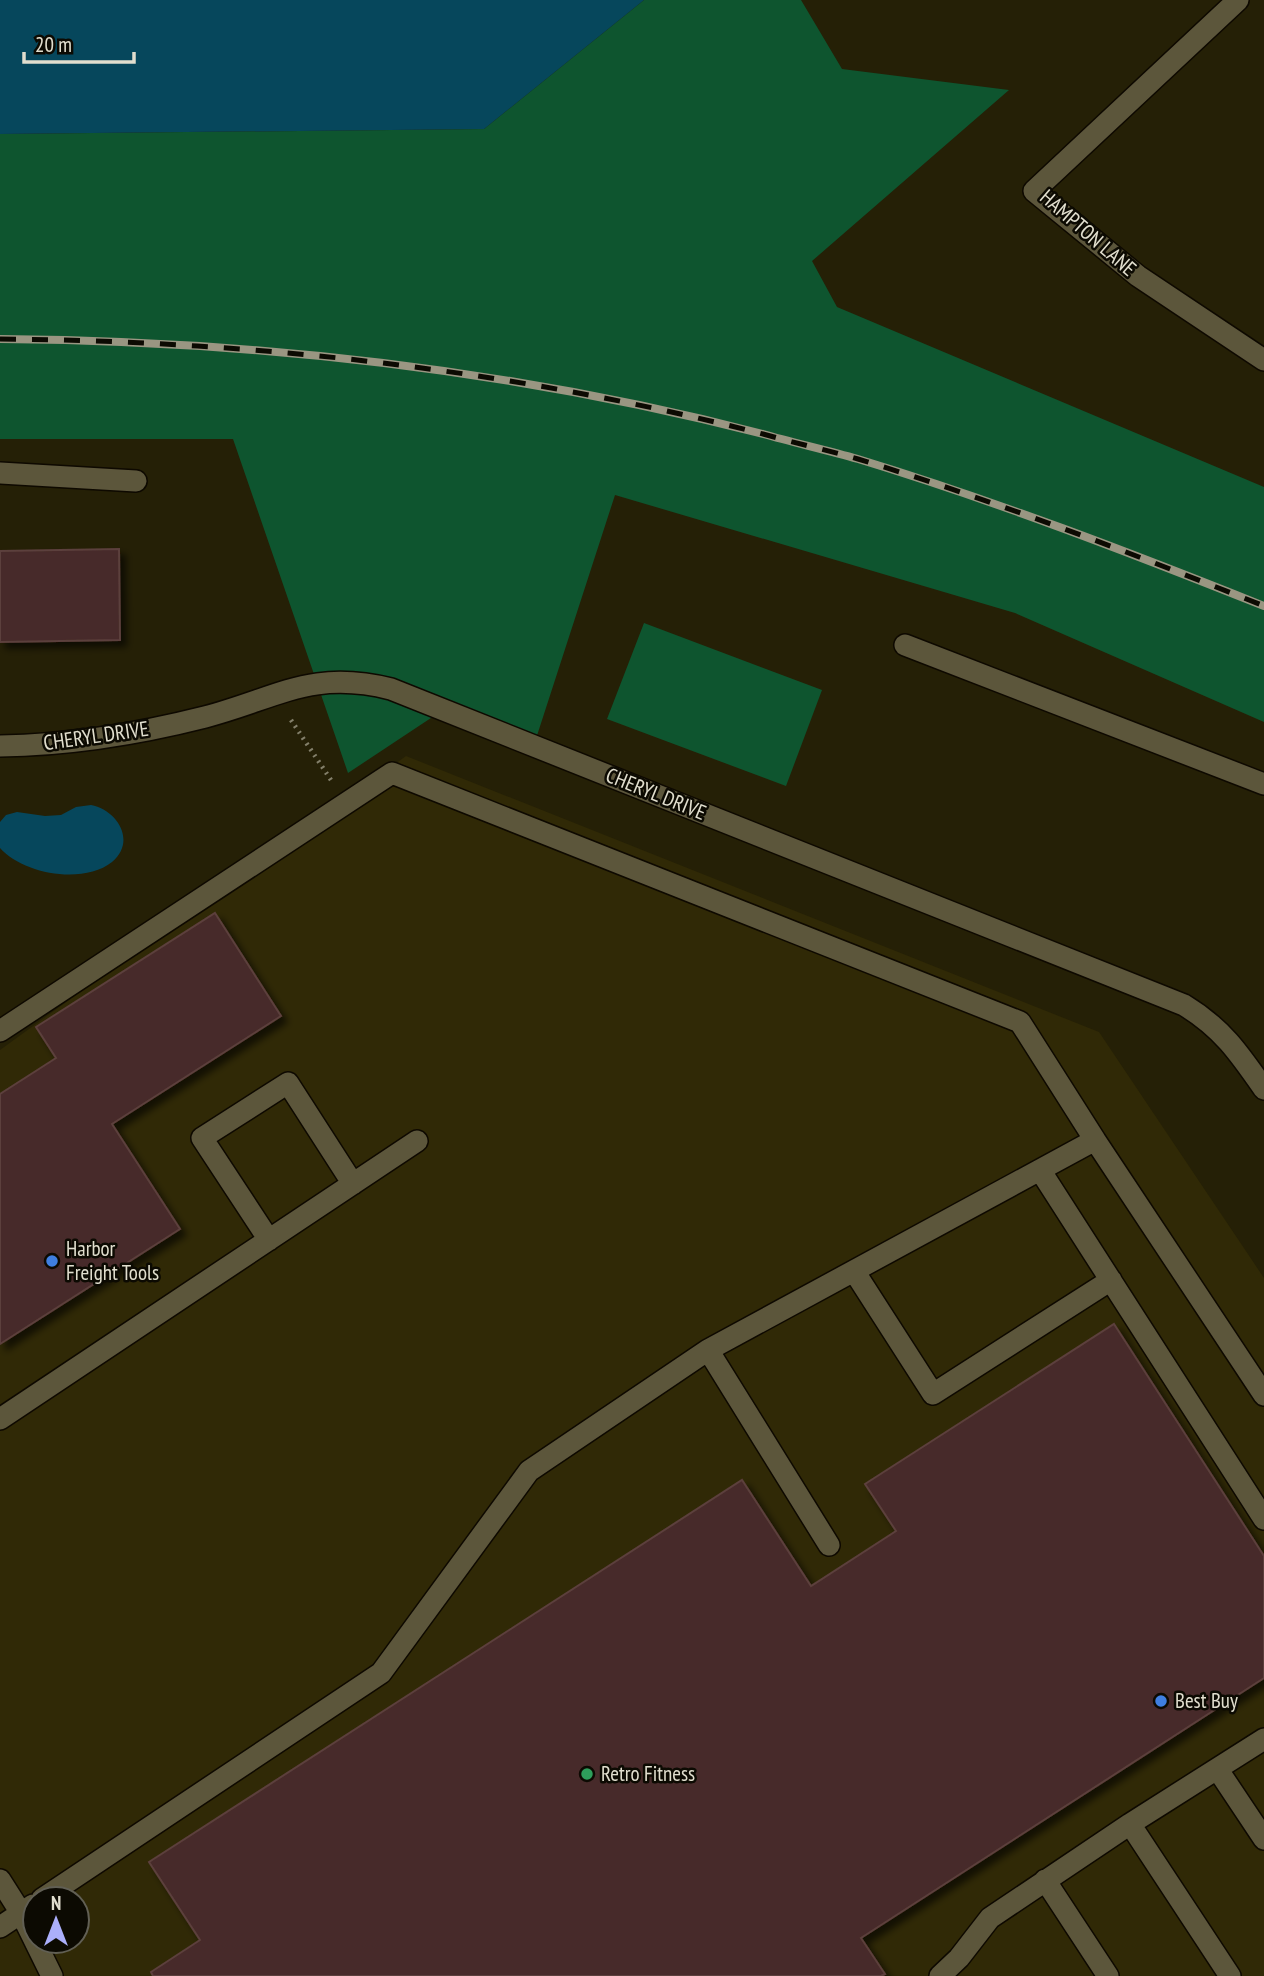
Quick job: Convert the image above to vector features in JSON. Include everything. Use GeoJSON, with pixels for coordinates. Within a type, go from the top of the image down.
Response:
{"type":"FeatureCollection","features":[{"type":"Feature","properties":{"kind":"street","name":"HAMPTON LANE"},"geometry":{"type":"LineString","coordinates":[[1238,0],[1034,191],[1138,276],[1264,360]]}},
{"type":"Feature","properties":{"kind":"street"},"geometry":{"type":"LineString","coordinates":[[0,472],[136,481]]}},
{"type":"Feature","properties":{"kind":"street"},"geometry":{"type":"LineString","coordinates":[[905,645],[1264,784]]}},
{"type":"Feature","properties":{"kind":"street","name":"CHERYL DRIVE"},"geometry":{"type":"LineString","coordinates":[[0,746],[59,744],[120,734],[208,716],[273,693],[333,681],[372,684],[391,689],[1168,998],[1212,1024],[1239,1053],[1264,1088]]}},
{"type":"Feature","properties":{"kind":"street"},"geometry":{"type":"LineString","coordinates":[[0,1031],[392,773],[1020,1022],[1264,1395]]}},
{"type":"Feature","properties":{"kind":"street"},"geometry":{"type":"LineString","coordinates":[[269,1240],[202,1138],[288,1083],[354,1184]]}},
{"type":"Feature","properties":{"kind":"street"},"geometry":{"type":"LineString","coordinates":[[63,1885],[381,1673],[529,1471],[708,1350],[1095,1140]]}},
{"type":"Feature","properties":{"kind":"street"},"geometry":{"type":"LineString","coordinates":[[0,1419],[417,1141]]}},
{"type":"Feature","properties":{"kind":"street"},"geometry":{"type":"LineString","coordinates":[[1040,1170],[1264,1519]]}},
{"type":"Feature","properties":{"kind":"street"},"geometry":{"type":"LineString","coordinates":[[854,1271],[933,1394],[1111,1280]]}},
{"type":"Feature","properties":{"kind":"street"},"geometry":{"type":"LineString","coordinates":[[708,1350],[829,1545]]}},
{"type":"Feature","properties":{"kind":"street"},"geometry":{"type":"LineString","coordinates":[[940,1976],[959,1958],[990,1918],[1130,1824],[1264,1739]]}},
{"type":"Feature","properties":{"kind":"street"},"geometry":{"type":"LineString","coordinates":[[1217,1770],[1264,1839]]}},
{"type":"Feature","properties":{"kind":"street"},"geometry":{"type":"LineString","coordinates":[[1130,1824],[1230,1976]]}},
{"type":"Feature","properties":{"kind":"street"},"geometry":{"type":"LineString","coordinates":[[0,1880],[21,1901]]}},
{"type":"Feature","properties":{"kind":"street"},"geometry":{"type":"LineString","coordinates":[[1045,1880],[1108,1976]]}},
{"type":"Feature","properties":{"kind":"street"},"geometry":{"type":"LineString","coordinates":[[0,1927],[21,1913]]}},
{"type":"Feature","properties":{"kind":"street"},"geometry":{"type":"LineString","coordinates":[[45,1955],[52,1976]]}},
{"type":"Feature","properties":{"kind":"path"},"geometry":{"type":"LineString","coordinates":[[273,693],[346,803]]}},
{"type":"Feature","properties":{"kind":"shaded area"},"geometry":{"type":"Polygon","coordinates":[[[406,756],[1099,1032],[1264,1278],[1264,1976],[0,1976],[0,1050],[406,756]]]}},
{"type":"Feature","properties":{"kind":"green space"},"geometry":{"type":"Polygon","coordinates":[[[644,0],[801,0],[842,69],[1009,90],[812,261],[837,307],[1264,487],[1264,722],[1015,613],[615,495],[532,751],[437,714],[348,773],[233,439],[0,439],[0,134],[484,129],[644,0]]]}},
{"type":"Feature","properties":{"kind":"green space"},"geometry":{"type":"Polygon","coordinates":[[[644,623],[822,690],[786,786],[607,719],[644,623]]]}},
{"type":"Feature","properties":{"kind":"water"},"geometry":{"type":"Polygon","coordinates":[[[0,0],[644,0],[484,129],[0,134],[0,0]]]}},
{"type":"Feature","properties":{"kind":"water"},"geometry":{"type":"Polygon","coordinates":[[[91,805],[109,813],[121,828],[123,836],[119,854],[100,869],[70,875],[38,870],[10,857],[0,848],[0,822],[6,815],[17,812],[61,815],[76,807],[91,805]]]}},
{"type":"Feature","properties":{"kind":"building"},"geometry":{"type":"Polygon","coordinates":[[[119,549],[120,640],[0,642],[0,551],[119,549]]]}},
{"type":"Feature","properties":{"kind":"building"},"geometry":{"type":"Polygon","coordinates":[[[215,913],[281,1016],[112,1124],[180,1229],[0,1344],[0,1094],[56,1058],[36,1027],[215,913]]]}},
{"type":"Feature","properties":{"kind":"building"},"geometry":{"type":"Polygon","coordinates":[[[1114,1324],[1264,1556],[1264,1678],[861,1938],[885,1974],[153,1976],[151,1972],[200,1940],[149,1862],[742,1480],[811,1586],[896,1531],[865,1484],[1114,1324]]]}},
{"type":"Feature","properties":{"kind":"railway"},"geometry":{"type":"LineString","coordinates":[[0,339],[193,346],[385,363],[575,392],[670,412],[763,434],[910,475],[1063,528],[1264,606]]}},
{"type":"Feature","properties":{"kind":"place","name":"Harbor Freight Tools"},"geometry":{"type":"Point","coordinates":[52,1261]}},
{"type":"Feature","properties":{"kind":"place","name":"Best Buy"},"geometry":{"type":"Point","coordinates":[1161,1701]}},
{"type":"Feature","properties":{"kind":"place","name":"Retro Fitness"},"geometry":{"type":"Point","coordinates":[587,1774]}}]}
